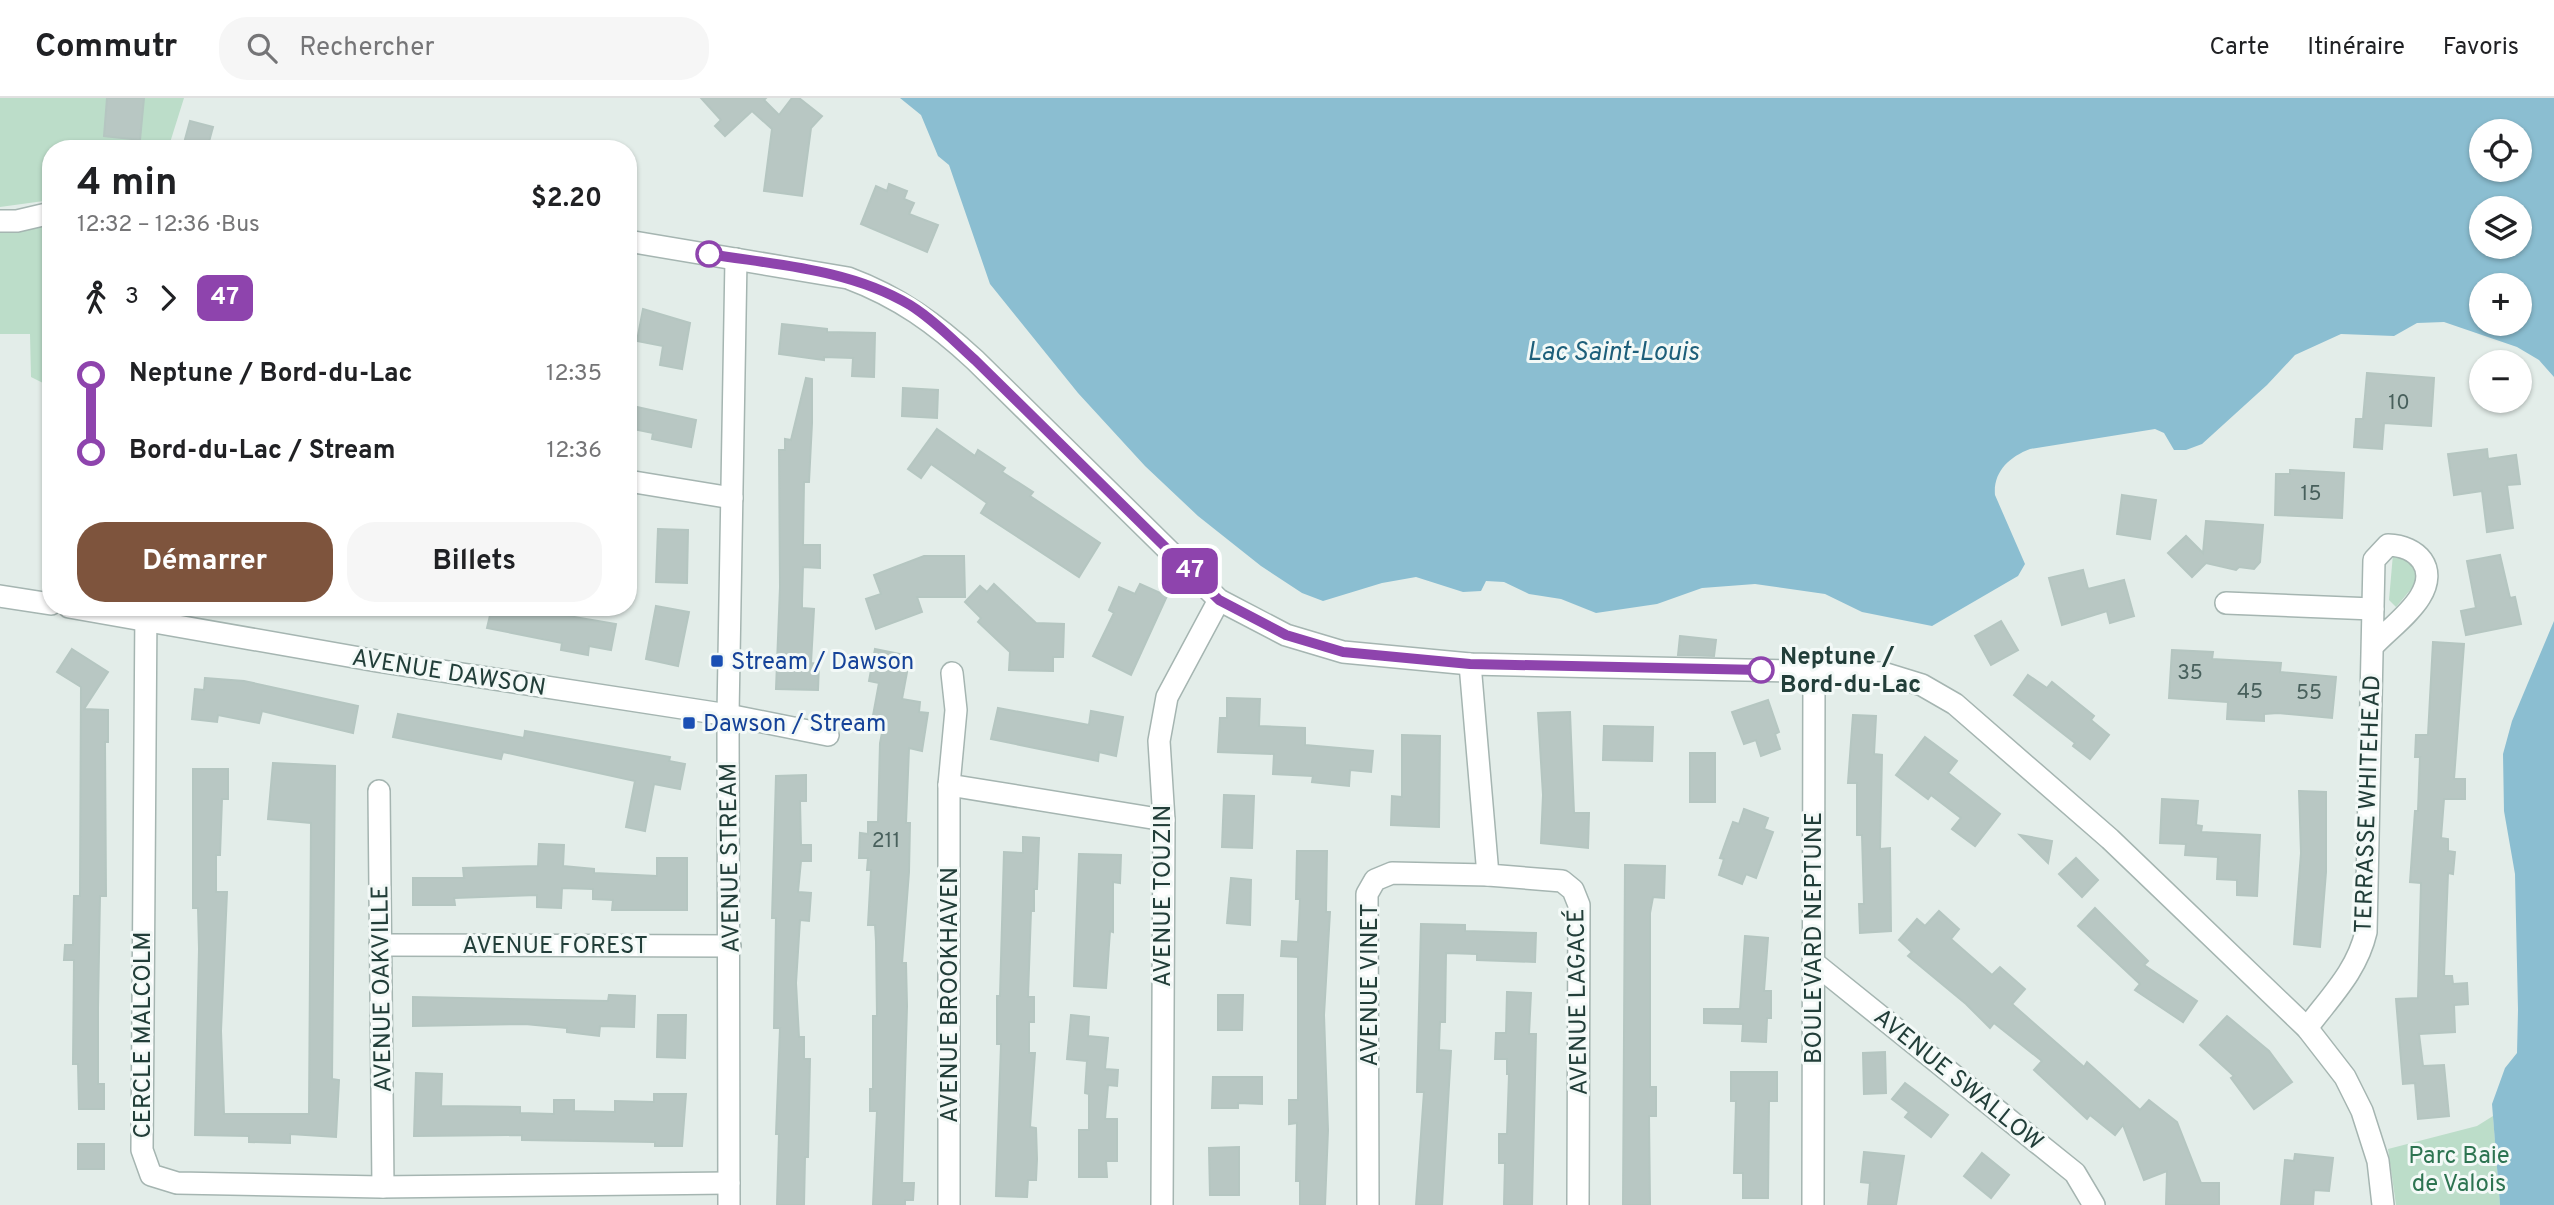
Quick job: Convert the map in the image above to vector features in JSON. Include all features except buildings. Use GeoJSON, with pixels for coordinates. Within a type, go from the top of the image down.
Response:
{"type":"FeatureCollection","features":[{"type":"Feature","properties":{"kind":"street"},"geometry":{"type":"LineString","coordinates":[[0,221],[17,221],[42,215]]}},
{"type":"Feature","properties":{"kind":"street"},"geometry":{"type":"LineString","coordinates":[[637,242],[848,278],[882,290],[911,306],[937,325],[975,360],[1219,600],[1286,635],[1343,652],[1470,664],[1883,673],[1922,685],[1955,704],[2110,839],[2307,1028],[2345,1077],[2362,1111],[2378,1161],[2383,1205]]}},
{"type":"Feature","properties":{"kind":"street","name":"AVENUE STREAM"},"geometry":{"type":"LineString","coordinates":[[729,1205],[728,715],[736,259]]}},
{"type":"Feature","properties":{"kind":"street"},"geometry":{"type":"LineString","coordinates":[[637,482],[732,498]]}},
{"type":"Feature","properties":{"kind":"street","name":"TERRASSE WHITEHEAD"},"geometry":{"type":"LineString","coordinates":[[2307,1028],[2352,970],[2366,932],[2372,646],[2374,560],[2388,545],[2407,546],[2421,558],[2427,573],[2420,597],[2372,646]]}},
{"type":"Feature","properties":{"kind":"street"},"geometry":{"type":"LineString","coordinates":[[0,596],[42,603]]}},
{"type":"Feature","properties":{"kind":"street","name":"AVENUE TOUZIN"},"geometry":{"type":"LineString","coordinates":[[1162,1205],[1164,820],[1158,741],[1167,697],[1219,600]]}},
{"type":"Feature","properties":{"kind":"street"},"geometry":{"type":"LineString","coordinates":[[2226,603],[2373,609]]}},
{"type":"Feature","properties":{"kind":"street","name":"CERCLE MALCOLM"},"geometry":{"type":"LineString","coordinates":[[144,616],[142,1150],[151,1175],[177,1182],[383,1186],[729,1183]]}},
{"type":"Feature","properties":{"kind":"street","name":"AVENUE DAWSON"},"geometry":{"type":"LineString","coordinates":[[159,616],[377,661],[728,715],[828,735]]}},
{"type":"Feature","properties":{"kind":"street"},"geometry":{"type":"LineString","coordinates":[[1470,664],[1488,875]]}},
{"type":"Feature","properties":{"kind":"street","name":"BOULEVARD NEPTUNE"},"geometry":{"type":"LineString","coordinates":[[1813,1205],[1814,671]]}},
{"type":"Feature","properties":{"kind":"street","name":"AVENUE BROOKHAVEN"},"geometry":{"type":"LineString","coordinates":[[949,1205],[949,785],[956,710],[951,673]]}},
{"type":"Feature","properties":{"kind":"street"},"geometry":{"type":"LineString","coordinates":[[949,785],[1164,820]]}},
{"type":"Feature","properties":{"kind":"street","name":"AVENUE OAKVILLE"},"geometry":{"type":"LineString","coordinates":[[379,791],[383,1186]]}},
{"type":"Feature","properties":{"kind":"street","name":"AVENUE VINET"},"geometry":{"type":"LineString","coordinates":[[1368,1205],[1367,894],[1376,880],[1392,873],[1488,875]]}},
{"type":"Feature","properties":{"kind":"street","name":"AVENUE LAGACÉ"},"geometry":{"type":"LineString","coordinates":[[1488,875],[1562,881],[1573,890],[1579,905],[1578,1205]]}},
{"type":"Feature","properties":{"kind":"street","name":"AVENUE FOREST"},"geometry":{"type":"LineString","coordinates":[[380,945],[730,946]]}},
{"type":"Feature","properties":{"kind":"street","name":"AVENUE SWALLOW"},"geometry":{"type":"LineString","coordinates":[[1813,962],[2075,1173],[2094,1205]]}},
{"type":"Feature","properties":{"kind":"green space"},"geometry":{"type":"Polygon","coordinates":[[[0,98],[184,98],[171,140],[42,140],[42,201],[0,207],[0,98]]]}},
{"type":"Feature","properties":{"kind":"green space"},"geometry":{"type":"Polygon","coordinates":[[[42,214],[42,382],[31,377],[30,334],[0,334],[0,221],[42,214]]]}},
{"type":"Feature","properties":{"kind":"green space"},"geometry":{"type":"Polygon","coordinates":[[[2393,554],[2413,555],[2417,582],[2396,607],[2389,600],[2393,554]]]}},
{"type":"Feature","properties":{"kind":"green space","name":"Parc Baie de Valois"},"geometry":{"type":"Polygon","coordinates":[[[2493,1116],[2500,1205],[2396,1205],[2388,1149],[2477,1126],[2493,1116]]]}},
{"type":"Feature","properties":{"kind":"water","name":"Lac Saint-Louis"},"geometry":{"type":"Polygon","coordinates":[[[900,98],[2554,98],[2554,377],[2532,356],[2532,350],[2522,350],[2485,336],[2532,336],[2532,273],[2469,273],[2469,331],[2444,322],[2417,323],[2394,336],[2341,334],[2295,355],[2267,385],[2202,444],[2186,450],[2174,450],[2164,433],[2155,429],[2030,449],[2015,456],[2000,472],[1995,495],[2025,564],[2018,576],[1932,626],[1862,612],[1825,594],[1755,584],[1702,588],[1657,604],[1596,613],[1561,599],[1529,594],[1504,582],[1486,581],[1481,591],[1463,592],[1416,577],[1382,583],[1323,601],[1302,593],[1261,566],[1198,516],[1145,466],[1078,393],[990,284],[949,165],[938,156],[921,115],[900,98]]]}},
{"type":"Feature","properties":{"kind":"water"},"geometry":{"type":"Polygon","coordinates":[[[2554,621],[2554,1205],[2500,1205],[2492,1104],[2505,1068],[2517,1053],[2518,1010],[2515,874],[2504,811],[2503,754],[2512,721],[2554,621]]]}},
{"type":"Feature","properties":{"kind":"bus line","name":"47"},"geometry":{"type":"LineString","coordinates":[[709,254],[848,278],[882,290],[911,306],[937,325],[975,360],[1219,600],[1286,635],[1343,652],[1470,664],[1761,670]]}},
{"type":"Feature","properties":{"kind":"place","name":"Stream / Dawson"},"geometry":{"type":"Point","coordinates":[717,661]}},
{"type":"Feature","properties":{"kind":"place","name":"Neptune / Bord-du-Lac"},"geometry":{"type":"Point","coordinates":[1761,670]}},
{"type":"Feature","properties":{"kind":"place","name":"Dawson / Stream"},"geometry":{"type":"Point","coordinates":[689,723]}}]}
